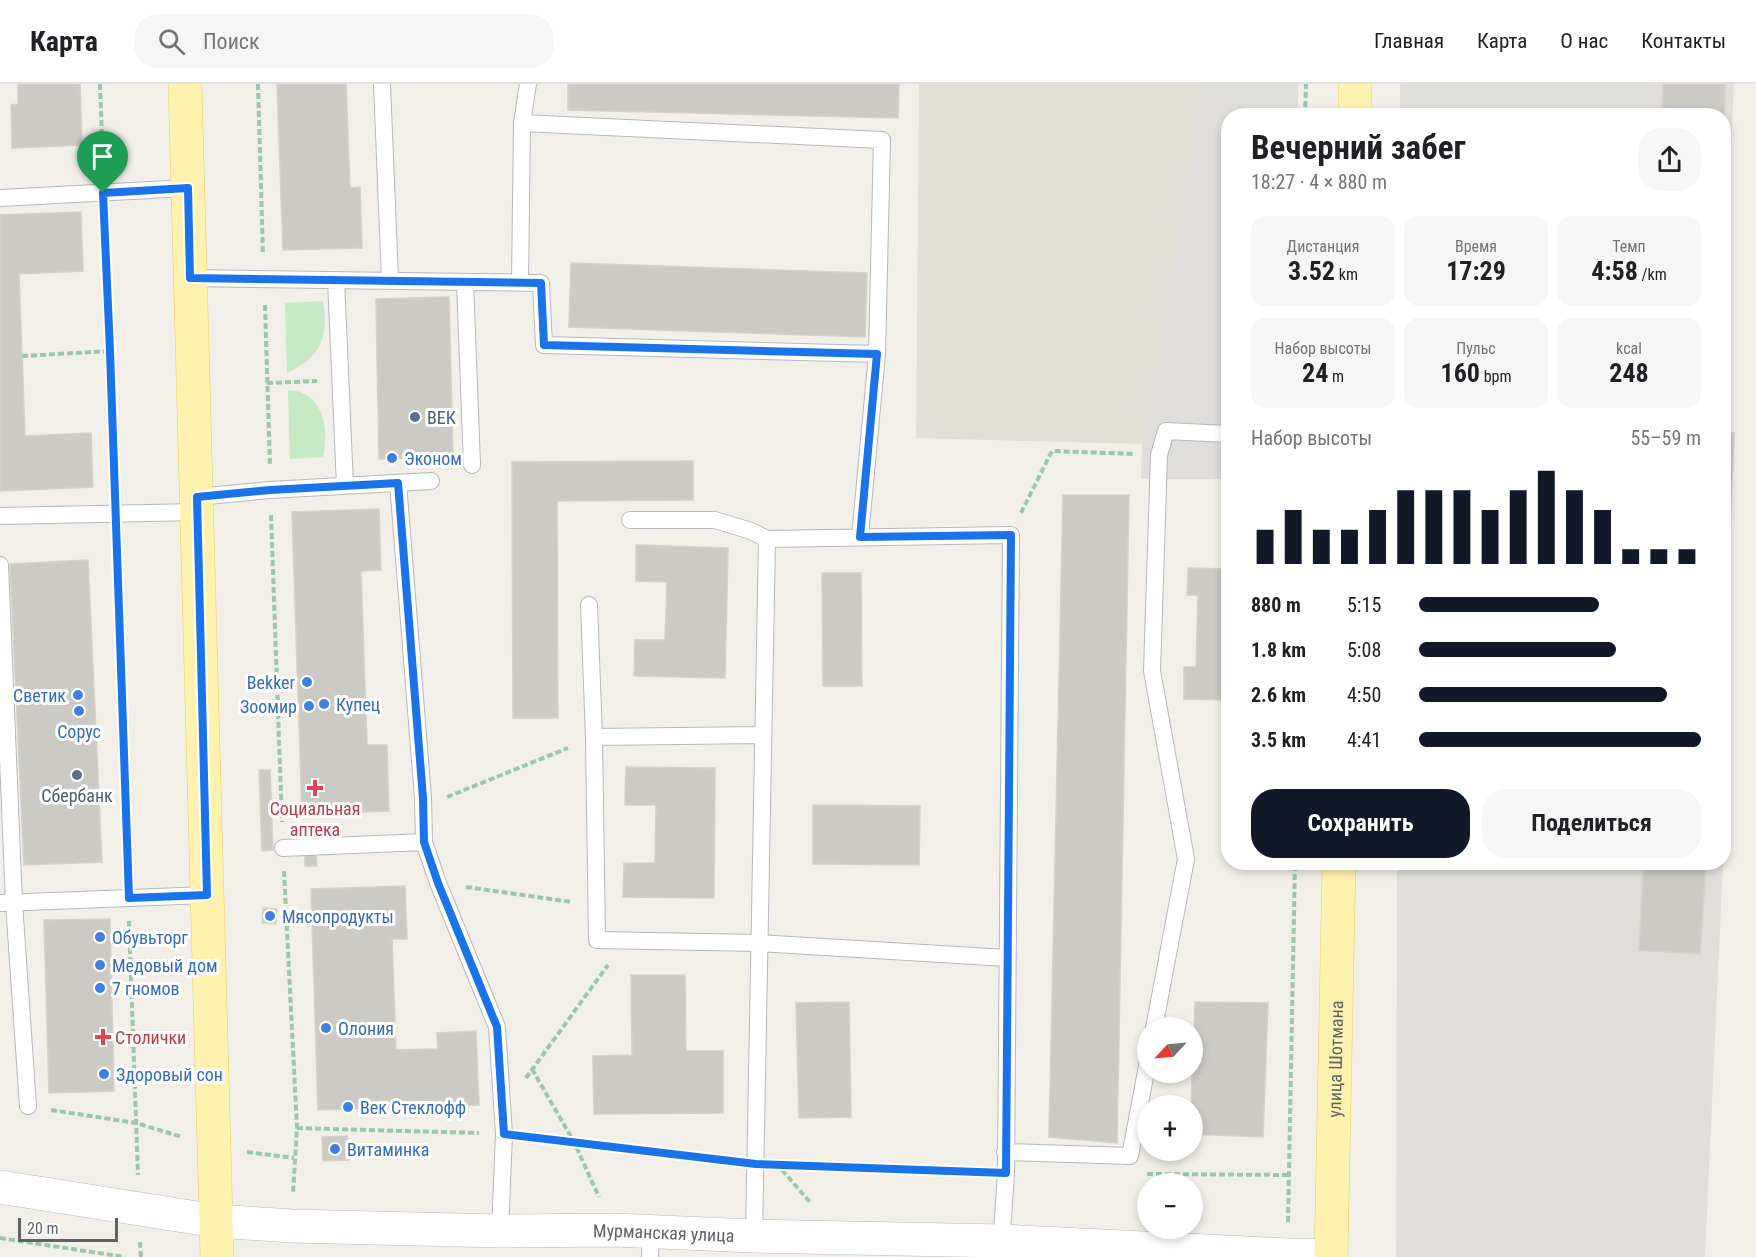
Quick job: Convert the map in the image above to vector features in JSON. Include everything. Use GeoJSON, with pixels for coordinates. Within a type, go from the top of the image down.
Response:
{"type":"FeatureCollection","features":[{"type":"Feature","properties":{"kind":"main road"},"geometry":{"type":"LineString","coordinates":[[185,84],[217,1257]]}},
{"type":"Feature","properties":{"kind":"main road"},"geometry":{"type":"LineString","coordinates":[[1355,84],[1355,108]]}},
{"type":"Feature","properties":{"kind":"main road","name":"улица Шотмана"},"geometry":{"type":"LineString","coordinates":[[1331,1256],[1339,870]]}},
{"type":"Feature","properties":{"kind":"street","name":"Мурманская улица"},"geometry":{"type":"LineString","coordinates":[[0,1187],[216,1221],[292,1226],[500,1231],[614,1230],[650,1244],[754,1236],[1001,1249],[1331,1256]]}},
{"type":"Feature","properties":{"kind":"lane"},"geometry":{"type":"LineString","coordinates":[[382,84],[390,280]]}},
{"type":"Feature","properties":{"kind":"lane"},"geometry":{"type":"LineString","coordinates":[[520,283],[522,123],[528,84]]}},
{"type":"Feature","properties":{"kind":"lane"},"geometry":{"type":"LineString","coordinates":[[522,123],[882,140],[877,354],[860,537]]}},
{"type":"Feature","properties":{"kind":"lane"},"geometry":{"type":"LineString","coordinates":[[0,198],[188,188]]}},
{"type":"Feature","properties":{"kind":"lane"},"geometry":{"type":"LineString","coordinates":[[190,278],[541,283],[544,345],[877,354]]}},
{"type":"Feature","properties":{"kind":"lane"},"geometry":{"type":"LineString","coordinates":[[336,280],[345,486]]}},
{"type":"Feature","properties":{"kind":"lane"},"geometry":{"type":"LineString","coordinates":[[465,282],[472,465]]}},
{"type":"Feature","properties":{"kind":"lane"},"geometry":{"type":"LineString","coordinates":[[1156,1017],[1186,859],[1152,670],[1159,455],[1166,431],[1221,434]]}},
{"type":"Feature","properties":{"kind":"lane"},"geometry":{"type":"LineString","coordinates":[[0,516],[116,513],[197,504],[270,490],[431,481]]}},
{"type":"Feature","properties":{"kind":"lane"},"geometry":{"type":"LineString","coordinates":[[398,483],[424,806],[424,842],[438,883],[497,1027],[504,1134],[500,1231]]}},
{"type":"Feature","properties":{"kind":"lane"},"geometry":{"type":"LineString","coordinates":[[630,520],[715,520],[767,538],[1011,535],[1006,1173],[1001,1249]]}},
{"type":"Feature","properties":{"kind":"lane"},"geometry":{"type":"LineString","coordinates":[[754,1236],[767,538]]}},
{"type":"Feature","properties":{"kind":"lane"},"geometry":{"type":"LineString","coordinates":[[0,565],[7,903],[28,1106]]}},
{"type":"Feature","properties":{"kind":"lane"},"geometry":{"type":"LineString","coordinates":[[589,605],[594,737],[597,940],[759,944],[1007,958]]}},
{"type":"Feature","properties":{"kind":"lane"},"geometry":{"type":"LineString","coordinates":[[594,737],[764,735]]}},
{"type":"Feature","properties":{"kind":"lane"},"geometry":{"type":"LineString","coordinates":[[283,848],[424,842]]}},
{"type":"Feature","properties":{"kind":"lane"},"geometry":{"type":"LineString","coordinates":[[7,903],[207,895]]}},
{"type":"Feature","properties":{"kind":"lane"},"geometry":{"type":"LineString","coordinates":[[1005,1152],[1130,1156],[1144,1083]]}},
{"type":"Feature","properties":{"kind":"path"},"geometry":{"type":"LineString","coordinates":[[100,84],[141,1257]]}},
{"type":"Feature","properties":{"kind":"path"},"geometry":{"type":"LineString","coordinates":[[258,84],[283,848],[297,1128],[292,1226]]}},
{"type":"Feature","properties":{"kind":"path"},"geometry":{"type":"LineString","coordinates":[[1305,108],[1306,84]]}},
{"type":"Feature","properties":{"kind":"path"},"geometry":{"type":"LineString","coordinates":[[22,356],[110,351]]}},
{"type":"Feature","properties":{"kind":"path"},"geometry":{"type":"LineString","coordinates":[[267,383],[340,381]]}},
{"type":"Feature","properties":{"kind":"path"},"geometry":{"type":"LineString","coordinates":[[1011,535],[1052,451],[1159,455]]}},
{"type":"Feature","properties":{"kind":"path"},"geometry":{"type":"LineString","coordinates":[[424,806],[594,737]]}},
{"type":"Feature","properties":{"kind":"path"},"geometry":{"type":"LineString","coordinates":[[1288,1255],[1295,870]]}},
{"type":"Feature","properties":{"kind":"path"},"geometry":{"type":"LineString","coordinates":[[438,883],[596,906]]}},
{"type":"Feature","properties":{"kind":"path"},"geometry":{"type":"LineString","coordinates":[[502,1110],[626,940]]}},
{"type":"Feature","properties":{"kind":"path"},"geometry":{"type":"LineString","coordinates":[[532,1069],[574,1142],[614,1230]]}},
{"type":"Feature","properties":{"kind":"path"},"geometry":{"type":"LineString","coordinates":[[28,1106],[136,1123],[159,1129]]}},
{"type":"Feature","properties":{"kind":"path"},"geometry":{"type":"LineString","coordinates":[[297,1128],[504,1134],[756,1164],[1006,1173]]}},
{"type":"Feature","properties":{"kind":"path"},"geometry":{"type":"LineString","coordinates":[[1136,1174],[1289,1175]]}},
{"type":"Feature","properties":{"kind":"path"},"geometry":{"type":"LineString","coordinates":[[0,1238],[125,1257]]}},
{"type":"Feature","properties":{"kind":"shaded area"},"geometry":{"type":"Polygon","coordinates":[[[919,84],[1201,84],[1142,444],[916,438],[919,84]]]}},
{"type":"Feature","properties":{"kind":"shaded area"},"geometry":{"type":"Polygon","coordinates":[[[1201,84],[1298,84],[1298,108],[1221,108],[1221,479],[1141,479],[1142,444],[1201,84]]]}},
{"type":"Feature","properties":{"kind":"shaded area"},"geometry":{"type":"Polygon","coordinates":[[[1400,84],[1734,84],[1731,147],[1731,108],[1400,108],[1400,84]]]}},
{"type":"Feature","properties":{"kind":"shaded area"},"geometry":{"type":"Polygon","coordinates":[[[1397,870],[1723,870],[1705,1257],[1396,1257],[1397,870]]]}},
{"type":"Feature","properties":{"kind":"green space"},"geometry":{"type":"Polygon","coordinates":[[[323,301],[325,325],[320,344],[308,360],[287,373],[285,303],[323,301]]]}},
{"type":"Feature","properties":{"kind":"green space"},"geometry":{"type":"Polygon","coordinates":[[[288,390],[300,392],[309,397],[321,413],[325,435],[323,457],[290,459],[288,390]]]}},
{"type":"Feature","properties":{"kind":"building"},"geometry":{"type":"Polygon","coordinates":[[[18,84],[80,84],[82,145],[12,148],[11,105],[18,104],[18,84]]]}},
{"type":"Feature","properties":{"kind":"building"},"geometry":{"type":"Polygon","coordinates":[[[277,84],[346,84],[350,188],[360,187],[362,248],[283,250],[277,84]]]}},
{"type":"Feature","properties":{"kind":"building"},"geometry":{"type":"Polygon","coordinates":[[[568,84],[899,84],[898,118],[568,110],[568,84]]]}},
{"type":"Feature","properties":{"kind":"building"},"geometry":{"type":"Polygon","coordinates":[[[1663,84],[1725,84],[1725,108],[1662,108],[1663,84]]]}},
{"type":"Feature","properties":{"kind":"building"},"geometry":{"type":"Polygon","coordinates":[[[81,212],[83,271],[19,274],[25,436],[91,433],[93,487],[0,491],[0,215],[81,212]]]}},
{"type":"Feature","properties":{"kind":"building"},"geometry":{"type":"Polygon","coordinates":[[[571,263],[867,273],[865,337],[569,327],[571,263]]]}},
{"type":"Feature","properties":{"kind":"building","name":"ВЕК"},"geometry":{"type":"Polygon","coordinates":[[[449,297],[453,457],[379,459],[376,299],[449,297]]]}},
{"type":"Feature","properties":{"kind":"building"},"geometry":{"type":"Polygon","coordinates":[[[1731,433],[1734,433],[1731,509],[1731,433]]]}},
{"type":"Feature","properties":{"kind":"building"},"geometry":{"type":"Polygon","coordinates":[[[693,461],[693,500],[557,501],[558,718],[513,718],[512,462],[693,461]]]}},
{"type":"Feature","properties":{"kind":"building"},"geometry":{"type":"Polygon","coordinates":[[[1063,495],[1129,495],[1117,1143],[1049,1137],[1063,495]]]}},
{"type":"Feature","properties":{"kind":"building"},"geometry":{"type":"Polygon","coordinates":[[[379,509],[381,570],[361,571],[367,745],[387,745],[389,811],[302,814],[292,512],[379,509]]]}},
{"type":"Feature","properties":{"kind":"building"},"geometry":{"type":"Polygon","coordinates":[[[636,545],[728,548],[725,678],[634,676],[635,640],[665,640],[667,582],[636,581],[636,545]]]}},
{"type":"Feature","properties":{"kind":"building"},"geometry":{"type":"Polygon","coordinates":[[[88,560],[102,862],[24,865],[10,564],[88,560]]]}},
{"type":"Feature","properties":{"kind":"building"},"geometry":{"type":"Polygon","coordinates":[[[1188,568],[1221,569],[1221,700],[1184,699],[1184,667],[1196,667],[1198,595],[1187,595],[1188,568]]]}},
{"type":"Feature","properties":{"kind":"building"},"geometry":{"type":"Polygon","coordinates":[[[822,573],[861,573],[862,686],[823,686],[822,573]]]}},
{"type":"Feature","properties":{"kind":"building"},"geometry":{"type":"Polygon","coordinates":[[[626,767],[715,768],[714,898],[623,897],[624,863],[655,863],[656,805],[625,805],[626,767]]]}},
{"type":"Feature","properties":{"kind":"building"},"geometry":{"type":"Polygon","coordinates":[[[259,770],[270,770],[273,850],[262,851],[259,770]]]}},
{"type":"Feature","properties":{"kind":"building"},"geometry":{"type":"Polygon","coordinates":[[[813,805],[920,806],[919,865],[813,864],[813,805]]]}},
{"type":"Feature","properties":{"kind":"building"},"geometry":{"type":"Polygon","coordinates":[[[305,827],[317,827],[317,841],[305,842],[305,827]]]}},
{"type":"Feature","properties":{"kind":"building"},"geometry":{"type":"Polygon","coordinates":[[[305,852],[316,852],[317,866],[305,866],[305,852]]]}},
{"type":"Feature","properties":{"kind":"building"},"geometry":{"type":"Polygon","coordinates":[[[1644,870],[1705,870],[1700,954],[1639,950],[1644,870]]]}},
{"type":"Feature","properties":{"kind":"building"},"geometry":{"type":"Polygon","coordinates":[[[405,886],[407,939],[392,939],[396,1050],[438,1049],[437,1033],[476,1031],[479,1105],[318,1110],[311,889],[405,886]]]}},
{"type":"Feature","properties":{"kind":"building","name":"Мясопродукты"},"geometry":{"type":"Polygon","coordinates":[[[263,908],[277,909],[276,924],[262,923],[263,908]]]}},
{"type":"Feature","properties":{"kind":"building"},"geometry":{"type":"Polygon","coordinates":[[[110,919],[114,1091],[49,1093],[44,920],[110,919]]]}},
{"type":"Feature","properties":{"kind":"building"},"geometry":{"type":"Polygon","coordinates":[[[631,975],[685,975],[686,1051],[723,1051],[723,1113],[594,1114],[593,1056],[632,1055],[631,975]]]}},
{"type":"Feature","properties":{"kind":"building"},"geometry":{"type":"Polygon","coordinates":[[[849,1002],[851,1117],[799,1118],[796,1003],[849,1002]]]}},
{"type":"Feature","properties":{"kind":"building"},"geometry":{"type":"Polygon","coordinates":[[[1195,1002],[1268,1003],[1263,1137],[1203,1134],[1203,1095],[1191,1095],[1192,1083],[1203,1083],[1203,1017],[1194,1017],[1195,1002]]]}},
{"type":"Feature","properties":{"kind":"building","name":"Витаминка"},"geometry":{"type":"Polygon","coordinates":[[[347,1136],[349,1160],[323,1161],[322,1137],[347,1136]]]}},
{"type":"Feature","properties":{"kind":"place","name":"ВЕК"},"geometry":{"type":"Point","coordinates":[415,417]}},
{"type":"Feature","properties":{"kind":"place","name":"Эконом"},"geometry":{"type":"Point","coordinates":[392,458]}},
{"type":"Feature","properties":{"kind":"place","name":"Bekker"},"geometry":{"type":"Point","coordinates":[307,682]}},
{"type":"Feature","properties":{"kind":"place","name":"Светик"},"geometry":{"type":"Point","coordinates":[78,695]}},
{"type":"Feature","properties":{"kind":"place","name":"Купец"},"geometry":{"type":"Point","coordinates":[324,704]}},
{"type":"Feature","properties":{"kind":"place","name":"Зоомир"},"geometry":{"type":"Point","coordinates":[309,706]}},
{"type":"Feature","properties":{"kind":"place","name":"Сорус"},"geometry":{"type":"Point","coordinates":[79,711]}},
{"type":"Feature","properties":{"kind":"place","name":"Сбербанк"},"geometry":{"type":"Point","coordinates":[77,775]}},
{"type":"Feature","properties":{"kind":"place","name":"Социальная аптека"},"geometry":{"type":"Point","coordinates":[315,788]}},
{"type":"Feature","properties":{"kind":"place","name":"Мясопродукты"},"geometry":{"type":"Point","coordinates":[270,916]}},
{"type":"Feature","properties":{"kind":"place","name":"Обувьторг"},"geometry":{"type":"Point","coordinates":[100,937]}},
{"type":"Feature","properties":{"kind":"place","name":"Медовый дом"},"geometry":{"type":"Point","coordinates":[100,965]}},
{"type":"Feature","properties":{"kind":"place","name":"7 гномов"},"geometry":{"type":"Point","coordinates":[100,988]}},
{"type":"Feature","properties":{"kind":"place","name":"Олония"},"geometry":{"type":"Point","coordinates":[326,1028]}},
{"type":"Feature","properties":{"kind":"place","name":"Столички"},"geometry":{"type":"Point","coordinates":[103,1037]}},
{"type":"Feature","properties":{"kind":"place","name":"Здоровый сон"},"geometry":{"type":"Point","coordinates":[104,1074]}},
{"type":"Feature","properties":{"kind":"place","name":"Век Стеклофф"},"geometry":{"type":"Point","coordinates":[348,1107]}},
{"type":"Feature","properties":{"kind":"place","name":"Витаминка"},"geometry":{"type":"Point","coordinates":[335,1149]}},
{"type":"Feature","properties":{"kind":"route"},"geometry":{"type":"LineString","coordinates":[[188,188],[190,278],[541,283],[544,345],[877,354],[860,537],[1011,535],[1006,1173],[756,1164],[504,1134],[497,1027],[438,883],[424,842],[423,798],[398,483],[270,490],[197,497],[207,895],[129,898],[103,193],[188,188]]}}]}
